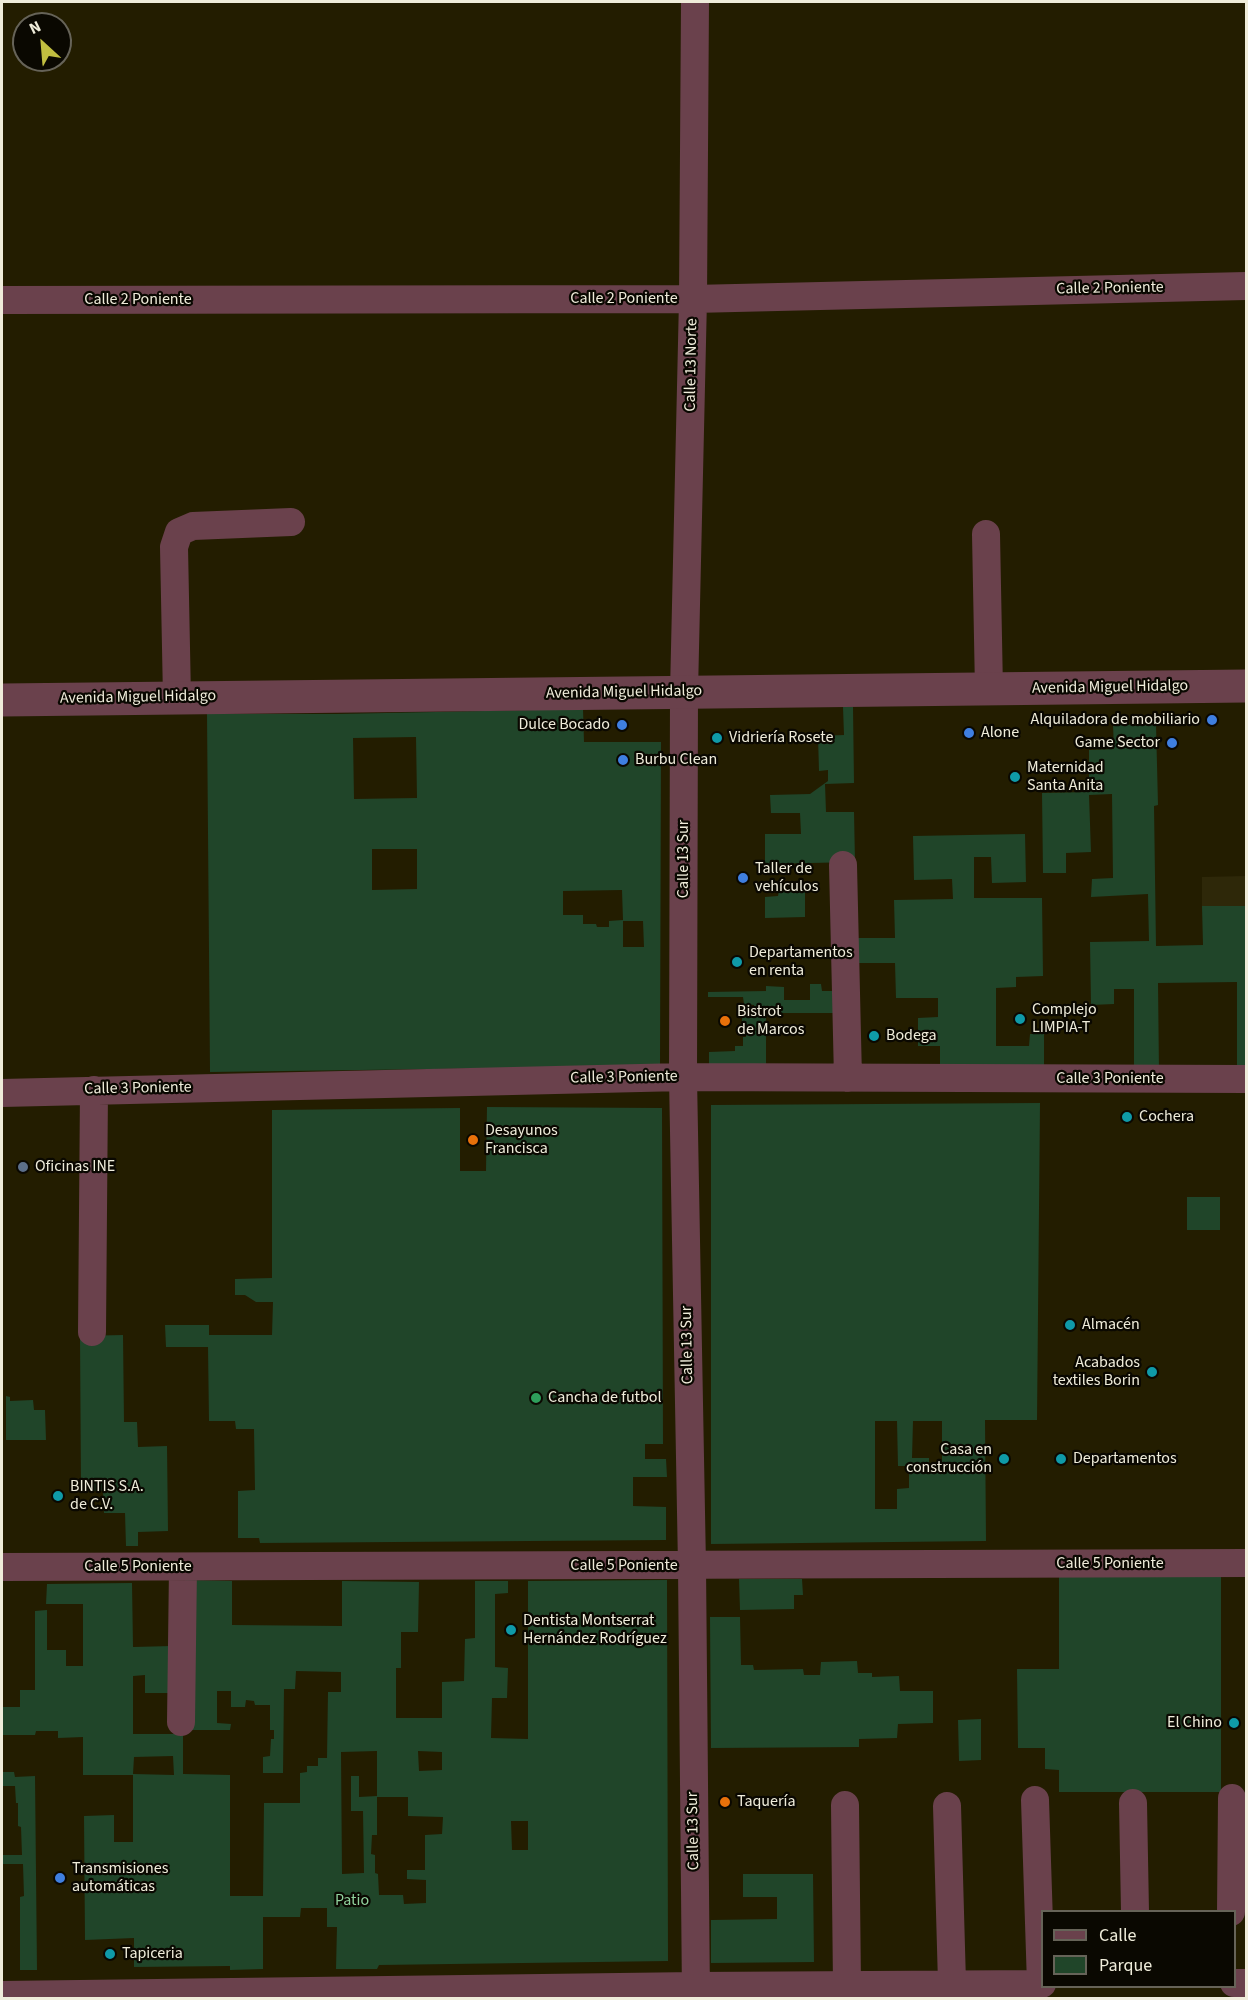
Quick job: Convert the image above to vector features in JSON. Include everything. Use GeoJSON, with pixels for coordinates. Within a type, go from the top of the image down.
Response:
{"type":"FeatureCollection","features":[{"type":"Feature","properties":{"kind":"street","name":"Calle 13 Norte"},"geometry":{"type":"LineString","coordinates":[[684,692],[693,299],[695,2]]}},
{"type":"Feature","properties":{"kind":"street","name":"Calle 2 Poniente"},"geometry":{"type":"LineString","coordinates":[[2,300],[693,299],[1246,286]]}},
{"type":"Feature","properties":{"kind":"street"},"geometry":{"type":"LineString","coordinates":[[177,698],[174,547],[179,532],[192,526],[291,522]]}},
{"type":"Feature","properties":{"kind":"street"},"geometry":{"type":"LineString","coordinates":[[986,534],[989,690]]}},
{"type":"Feature","properties":{"kind":"street","name":"Avenida Miguel Hidalgo"},"geometry":{"type":"LineString","coordinates":[[2,700],[1246,686]]}},
{"type":"Feature","properties":{"kind":"street","name":"Calle 13 Sur"},"geometry":{"type":"LineString","coordinates":[[684,692],[683,1077],[692,1566],[696,1992]]}},
{"type":"Feature","properties":{"kind":"street"},"geometry":{"type":"LineString","coordinates":[[843,865],[848,1078]]}},
{"type":"Feature","properties":{"kind":"street","name":"Calle 3 Poniente"},"geometry":{"type":"LineString","coordinates":[[2,1093],[683,1077],[1246,1079]]}},
{"type":"Feature","properties":{"kind":"street"},"geometry":{"type":"LineString","coordinates":[[92,1332],[93,1090]]}},
{"type":"Feature","properties":{"kind":"street","name":"Calle 5 Poniente"},"geometry":{"type":"LineString","coordinates":[[2,1567],[1246,1563]]}},
{"type":"Feature","properties":{"kind":"street"},"geometry":{"type":"LineString","coordinates":[[181,1722],[183,1567]]}},
{"type":"Feature","properties":{"kind":"street"},"geometry":{"type":"LineString","coordinates":[[1231,1910],[1232,1798]]}},
{"type":"Feature","properties":{"kind":"street"},"geometry":{"type":"LineString","coordinates":[[1035,1800],[1041,1958]]}},
{"type":"Feature","properties":{"kind":"street"},"geometry":{"type":"LineString","coordinates":[[1133,1803],[1135,1910]]}},
{"type":"Feature","properties":{"kind":"street"},"geometry":{"type":"LineString","coordinates":[[845,1805],[847,1985]]}},
{"type":"Feature","properties":{"kind":"street"},"geometry":{"type":"LineString","coordinates":[[946,1806],[952,1983]]}},
{"type":"Feature","properties":{"kind":"street"},"geometry":{"type":"LineString","coordinates":[[2,1995],[696,1992],[847,1985],[1041,1984]]}},
{"type":"Feature","properties":{"kind":"shaded area"},"geometry":{"type":"Polygon","coordinates":[[[1246,876],[1246,906],[1202,906],[1202,877],[1246,876]]]}},
{"type":"Feature","properties":{"kind":"green space"},"geometry":{"type":"Polygon","coordinates":[[[843,707],[853,707],[854,783],[825,784],[826,812],[854,812],[855,862],[765,864],[765,834],[801,834],[800,813],[771,813],[770,795],[810,794],[828,781],[828,770],[819,771],[818,736],[844,735],[843,707]]]}},
{"type":"Feature","properties":{"kind":"green space"},"geometry":{"type":"Polygon","coordinates":[[[583,709],[584,742],[661,742],[660,1066],[210,1072],[207,714],[583,709]],[[416,737],[353,738],[354,799],[417,798],[416,737]],[[372,849],[372,890],[417,889],[417,849],[372,849]],[[622,890],[563,891],[563,915],[583,915],[583,924],[596,924],[597,927],[609,927],[609,921],[623,920],[622,890]],[[623,921],[623,947],[644,947],[643,921],[623,921]]]}},
{"type":"Feature","properties":{"kind":"green space"},"geometry":{"type":"Polygon","coordinates":[[[1156,724],[1158,805],[1154,806],[1156,946],[1203,945],[1202,906],[1246,906],[1246,1072],[1237,1072],[1237,982],[1158,983],[1159,1072],[1134,1072],[1134,989],[1114,989],[1114,1004],[1091,1005],[1090,942],[1149,941],[1148,894],[1091,897],[1092,879],[1113,878],[1112,794],[1089,795],[1091,852],[1066,853],[1066,873],[1043,873],[1042,793],[1089,792],[1089,750],[1114,749],[1113,725],[1156,724]]]}},
{"type":"Feature","properties":{"kind":"green space"},"geometry":{"type":"Polygon","coordinates":[[[1025,834],[1026,882],[992,883],[991,857],[974,857],[974,898],[1042,898],[1043,976],[1016,977],[1016,987],[996,988],[996,1046],[1029,1046],[1030,1034],[1044,1034],[1044,1074],[940,1074],[940,1046],[918,1046],[918,1018],[938,1017],[938,998],[896,998],[895,963],[853,963],[853,938],[895,938],[894,900],[953,899],[952,879],[914,880],[913,836],[1025,834]]]}},
{"type":"Feature","properties":{"kind":"green space"},"geometry":{"type":"Polygon","coordinates":[[[805,890],[805,917],[765,918],[765,897],[778,896],[779,891],[805,890]]]}},
{"type":"Feature","properties":{"kind":"green space"},"geometry":{"type":"Polygon","coordinates":[[[810,984],[821,984],[822,991],[836,991],[836,1013],[766,1013],[766,1065],[709,1065],[709,1052],[735,1051],[735,1046],[743,1046],[746,1027],[742,1027],[742,1016],[754,1015],[754,1005],[744,1004],[743,997],[708,997],[708,992],[766,991],[766,986],[784,987],[784,1000],[810,1000],[810,984]]]}},
{"type":"Feature","properties":{"kind":"green space"},"geometry":{"type":"Polygon","coordinates":[[[1040,1103],[1037,1420],[985,1420],[986,1541],[711,1544],[711,1105],[1040,1103]],[[875,1421],[875,1509],[897,1509],[897,1489],[909,1488],[909,1466],[898,1466],[897,1421],[875,1421]],[[913,1421],[912,1458],[929,1458],[929,1465],[942,1464],[942,1421],[913,1421]]]}},
{"type":"Feature","properties":{"kind":"green space"},"geometry":{"type":"Polygon","coordinates":[[[487,1107],[662,1108],[663,1444],[645,1444],[645,1459],[666,1459],[667,1477],[633,1477],[633,1506],[666,1507],[666,1540],[260,1543],[259,1538],[238,1538],[238,1491],[255,1490],[254,1429],[236,1429],[235,1421],[209,1421],[208,1347],[166,1347],[165,1325],[209,1325],[209,1335],[272,1335],[273,1302],[256,1302],[245,1295],[235,1295],[235,1279],[272,1278],[272,1110],[460,1108],[460,1171],[486,1171],[487,1107]]]}},
{"type":"Feature","properties":{"kind":"green space"},"geometry":{"type":"Polygon","coordinates":[[[1187,1197],[1220,1197],[1220,1230],[1187,1230],[1187,1197]]]}},
{"type":"Feature","properties":{"kind":"green space"},"geometry":{"type":"Polygon","coordinates":[[[123,1335],[124,1422],[137,1422],[138,1447],[167,1446],[168,1531],[138,1532],[138,1546],[126,1546],[125,1513],[104,1513],[103,1491],[81,1491],[80,1336],[123,1335]]]}},
{"type":"Feature","properties":{"kind":"green space"},"geometry":{"type":"Polygon","coordinates":[[[6,1396],[10,1397],[10,1401],[33,1400],[34,1410],[45,1410],[46,1440],[6,1440],[6,1396]]]}},
{"type":"Feature","properties":{"kind":"green space"},"geometry":{"type":"Polygon","coordinates":[[[1221,1575],[1221,1792],[1059,1792],[1059,1770],[1045,1769],[1045,1748],[1018,1748],[1017,1669],[1059,1669],[1059,1577],[1221,1575]]]}},
{"type":"Feature","properties":{"kind":"green space"},"geometry":{"type":"Polygon","coordinates":[[[739,1579],[802,1579],[803,1595],[794,1595],[794,1609],[740,1610],[739,1579]]]}},
{"type":"Feature","properties":{"kind":"green space","name":"Patio"},"geometry":{"type":"Polygon","coordinates":[[[185,1580],[232,1581],[232,1625],[342,1626],[342,1581],[419,1582],[418,1632],[401,1632],[401,1668],[396,1668],[396,1718],[442,1718],[442,1682],[464,1681],[465,1639],[475,1638],[475,1581],[508,1581],[508,1593],[495,1594],[495,1667],[508,1668],[507,1698],[492,1698],[491,1738],[528,1739],[528,1581],[667,1580],[668,1961],[379,1965],[377,1969],[336,1969],[337,1927],[327,1927],[327,1908],[301,1908],[300,1917],[263,1917],[263,1969],[230,1970],[230,1966],[134,1967],[134,1938],[85,1940],[84,1816],[114,1815],[114,1842],[133,1842],[133,1775],[83,1775],[83,1737],[58,1738],[58,1731],[36,1731],[35,1735],[2,1735],[2,1707],[20,1707],[20,1690],[35,1690],[35,1611],[47,1610],[47,1650],[66,1650],[66,1666],[83,1666],[83,1604],[46,1604],[47,1584],[132,1583],[133,1647],[172,1646],[172,1693],[145,1693],[145,1675],[133,1676],[133,1734],[183,1734],[183,1774],[230,1775],[230,1896],[263,1896],[264,1803],[300,1803],[300,1773],[307,1772],[307,1766],[318,1766],[318,1758],[327,1758],[328,1692],[341,1692],[341,1672],[296,1671],[295,1689],[284,1689],[283,1773],[263,1773],[263,1757],[270,1756],[271,1739],[274,1739],[274,1730],[270,1730],[270,1705],[255,1705],[254,1701],[246,1700],[245,1707],[231,1707],[231,1691],[217,1691],[217,1723],[231,1724],[230,1730],[183,1730],[185,1580]],[[377,1751],[341,1752],[342,1874],[364,1873],[363,1811],[351,1811],[351,1776],[359,1776],[359,1797],[377,1796],[377,1751]],[[418,1751],[419,1771],[442,1770],[442,1752],[418,1751]],[[173,1756],[134,1757],[133,1774],[174,1775],[173,1756]],[[377,1797],[377,1835],[372,1835],[371,1854],[375,1855],[379,1895],[403,1895],[404,1904],[426,1903],[426,1880],[407,1879],[407,1870],[425,1870],[425,1835],[442,1834],[443,1817],[408,1816],[408,1797],[377,1797]],[[511,1821],[512,1850],[528,1850],[528,1821],[511,1821]]]}},
{"type":"Feature","properties":{"kind":"green space"},"geometry":{"type":"Polygon","coordinates":[[[710,1617],[740,1617],[741,1665],[753,1665],[754,1670],[803,1669],[804,1675],[820,1675],[821,1662],[857,1661],[858,1673],[872,1673],[872,1677],[899,1676],[900,1691],[933,1691],[933,1723],[898,1724],[897,1738],[859,1739],[859,1747],[711,1748],[710,1617]]]}},
{"type":"Feature","properties":{"kind":"green space"},"geometry":{"type":"Polygon","coordinates":[[[981,1719],[981,1760],[959,1761],[958,1720],[981,1719]]]}},
{"type":"Feature","properties":{"kind":"green space"},"geometry":{"type":"Polygon","coordinates":[[[2,1772],[14,1772],[15,1777],[35,1776],[37,1970],[20,1970],[20,1897],[24,1896],[23,1864],[2,1864],[2,1855],[22,1855],[21,1827],[18,1826],[15,1786],[2,1786],[2,1772]]]}},
{"type":"Feature","properties":{"kind":"green space"},"geometry":{"type":"Polygon","coordinates":[[[743,1874],[813,1874],[814,1962],[711,1963],[711,1920],[777,1919],[777,1897],[743,1897],[743,1874]]]}},
{"type":"Feature","properties":{"kind":"place","name":"Alquiladora de mobiliario"},"geometry":{"type":"Point","coordinates":[1212,720]}},
{"type":"Feature","properties":{"kind":"place","name":"Dulce Bocado"},"geometry":{"type":"Point","coordinates":[622,725]}},
{"type":"Feature","properties":{"kind":"place","name":"Alone"},"geometry":{"type":"Point","coordinates":[969,733]}},
{"type":"Feature","properties":{"kind":"place","name":"Vidriería Rosete"},"geometry":{"type":"Point","coordinates":[717,738]}},
{"type":"Feature","properties":{"kind":"place","name":"Game Sector"},"geometry":{"type":"Point","coordinates":[1172,743]}},
{"type":"Feature","properties":{"kind":"place","name":"Burbu Clean"},"geometry":{"type":"Point","coordinates":[623,760]}},
{"type":"Feature","properties":{"kind":"place","name":"Maternidad Santa Anita"},"geometry":{"type":"Point","coordinates":[1015,777]}},
{"type":"Feature","properties":{"kind":"place","name":"Taller de vehículos"},"geometry":{"type":"Point","coordinates":[743,878]}},
{"type":"Feature","properties":{"kind":"place","name":"Departamentos en renta"},"geometry":{"type":"Point","coordinates":[737,962]}},
{"type":"Feature","properties":{"kind":"place","name":"Complejo LIMPIA-T"},"geometry":{"type":"Point","coordinates":[1020,1019]}},
{"type":"Feature","properties":{"kind":"place","name":"Bistrot de Marcos"},"geometry":{"type":"Point","coordinates":[725,1021]}},
{"type":"Feature","properties":{"kind":"place","name":"Bodega"},"geometry":{"type":"Point","coordinates":[874,1036]}},
{"type":"Feature","properties":{"kind":"place","name":"Cochera"},"geometry":{"type":"Point","coordinates":[1127,1117]}},
{"type":"Feature","properties":{"kind":"place","name":"Desayunos Francisca"},"geometry":{"type":"Point","coordinates":[473,1140]}},
{"type":"Feature","properties":{"kind":"place","name":"Oficinas INE"},"geometry":{"type":"Point","coordinates":[23,1167]}},
{"type":"Feature","properties":{"kind":"place","name":"Almacén"},"geometry":{"type":"Point","coordinates":[1070,1325]}},
{"type":"Feature","properties":{"kind":"place","name":"Acabados textiles Borin"},"geometry":{"type":"Point","coordinates":[1152,1372]}},
{"type":"Feature","properties":{"kind":"place","name":"Cancha de futbol"},"geometry":{"type":"Point","coordinates":[536,1398]}},
{"type":"Feature","properties":{"kind":"place","name":"Casa en construcción"},"geometry":{"type":"Point","coordinates":[1004,1459]}},
{"type":"Feature","properties":{"kind":"place","name":"Departamentos"},"geometry":{"type":"Point","coordinates":[1061,1459]}},
{"type":"Feature","properties":{"kind":"place","name":"BINTIS S.A. de C.V."},"geometry":{"type":"Point","coordinates":[58,1496]}},
{"type":"Feature","properties":{"kind":"place","name":"Dentista Montserrat Hernández Rodríguez"},"geometry":{"type":"Point","coordinates":[511,1630]}},
{"type":"Feature","properties":{"kind":"place","name":"El Chino"},"geometry":{"type":"Point","coordinates":[1234,1723]}},
{"type":"Feature","properties":{"kind":"place","name":"Taquería"},"geometry":{"type":"Point","coordinates":[725,1802]}},
{"type":"Feature","properties":{"kind":"place","name":"Transmisiones automáticas"},"geometry":{"type":"Point","coordinates":[60,1878]}},
{"type":"Feature","properties":{"kind":"place","name":"Tapiceria"},"geometry":{"type":"Point","coordinates":[110,1954]}}]}
